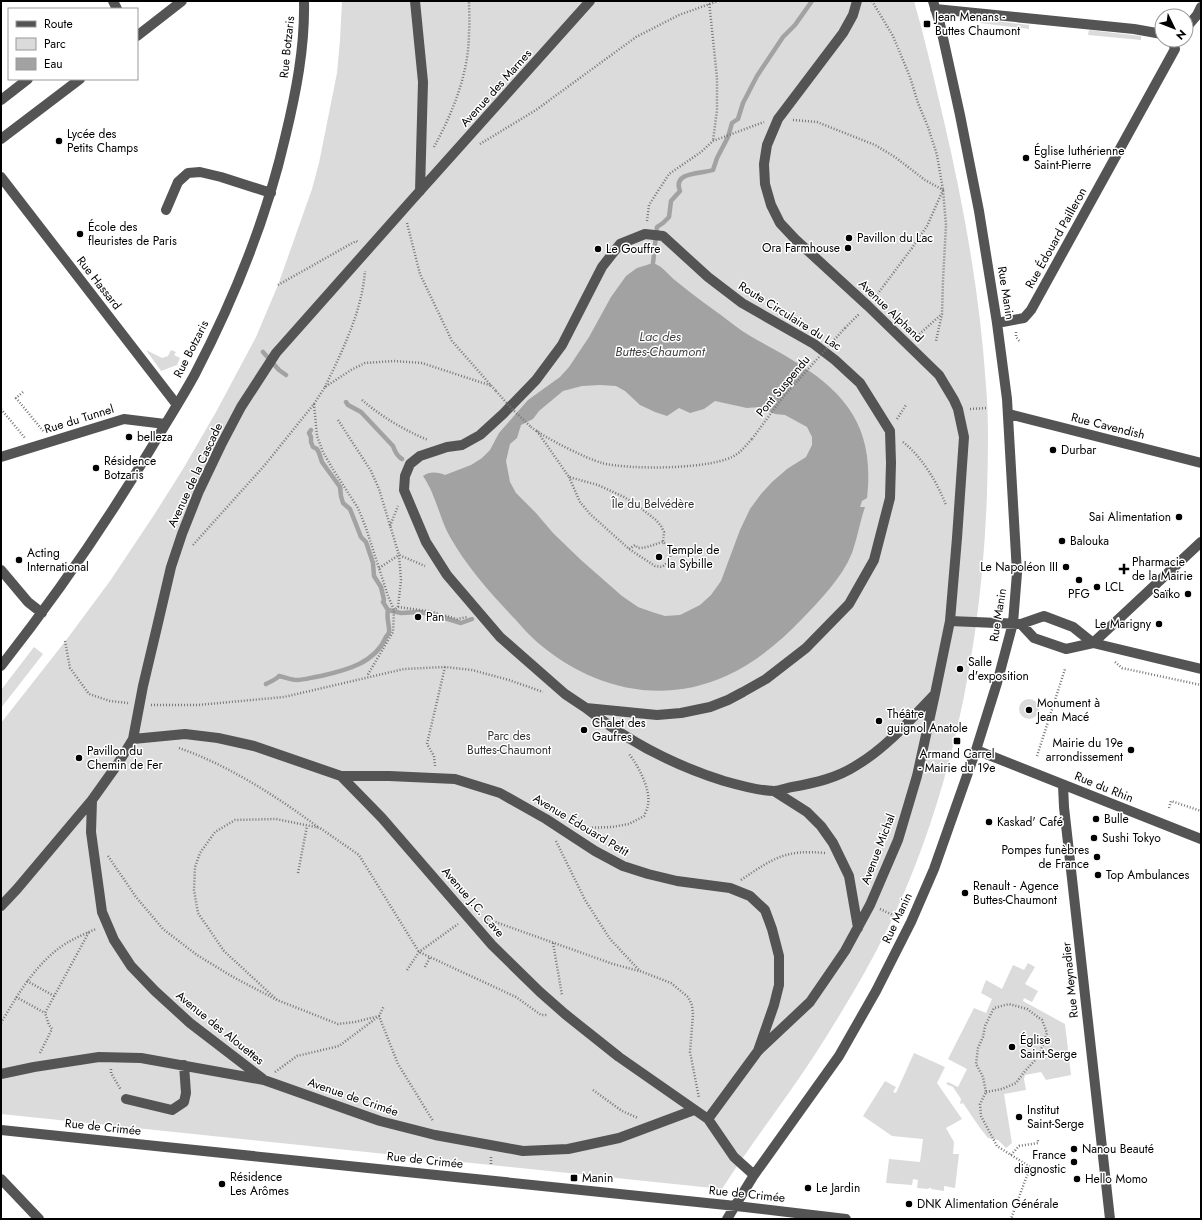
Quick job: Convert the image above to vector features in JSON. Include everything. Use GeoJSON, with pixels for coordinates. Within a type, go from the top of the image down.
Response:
{"type":"FeatureCollection","features":[{"type":"Feature","properties":{"kind":"street"},"geometry":{"type":"LineString","coordinates":[[138,35],[182,1]]}},
{"type":"Feature","properties":{"kind":"street","name":"Rue Botzaris"},"geometry":{"type":"LineString","coordinates":[[1,666],[42,613],[117,504],[195,374],[236,285],[248,258],[271,193],[294,101],[302,41],[304,1]]}},
{"type":"Feature","properties":{"kind":"street"},"geometry":{"type":"LineString","coordinates":[[415,1],[423,82],[420,191]]}},
{"type":"Feature","properties":{"kind":"street","name":"Avenue des Marnes"},"geometry":{"type":"LineString","coordinates":[[420,191],[590,1]]}},
{"type":"Feature","properties":{"kind":"street","name":"Avenue Alphand"},"geometry":{"type":"LineString","coordinates":[[857,1],[853,15],[843,33],[778,119],[767,145],[764,164],[765,184],[770,205],[780,223],[795,239],[868,306],[939,375],[958,409],[964,437],[950,621]]}},
{"type":"Feature","properties":{"kind":"street"},"geometry":{"type":"LineString","coordinates":[[934,5],[1154,33]]}},
{"type":"Feature","properties":{"kind":"street","name":"Rue Manin"},"geometry":{"type":"LineString","coordinates":[[727,1219],[754,1175],[839,1056],[876,990],[911,922],[934,869],[976,750],[1017,623],[1017,573],[1009,414],[997,323],[978,204],[960,115],[934,5]]}},
{"type":"Feature","properties":{"kind":"street"},"geometry":{"type":"LineString","coordinates":[[1194,18],[1201,7]]}},
{"type":"Feature","properties":{"kind":"street","name":"Rue Édouard Pailleron"},"geometry":{"type":"LineString","coordinates":[[997,323],[1024,318],[1031,310],[1175,48]]}},
{"type":"Feature","properties":{"kind":"street"},"geometry":{"type":"LineString","coordinates":[[1,100],[27,80]]}},
{"type":"Feature","properties":{"kind":"street"},"geometry":{"type":"LineString","coordinates":[[1,138],[79,80]]}},
{"type":"Feature","properties":{"kind":"street"},"geometry":{"type":"LineString","coordinates":[[166,210],[178,182],[188,173],[200,172],[222,177],[271,193]]}},
{"type":"Feature","properties":{"kind":"street","name":"Rue Hassard"},"geometry":{"type":"LineString","coordinates":[[1,177],[177,405]]}},
{"type":"Feature","properties":{"kind":"street","name":"Avenue de la Cascade"},"geometry":{"type":"LineString","coordinates":[[1,906],[92,800],[117,765],[133,739],[143,686],[171,567],[199,491],[241,407],[276,354],[420,191]]}},
{"type":"Feature","properties":{"kind":"street","name":"Route Circulaire du Lac"},"geometry":{"type":"LineString","coordinates":[[645,234],[663,236],[708,277],[742,303],[814,344],[835,360],[860,383],[890,431],[890,498],[874,560],[849,604],[806,648],[766,679],[728,700],[710,707],[681,713],[657,715],[586,708],[564,694],[500,637],[477,612],[447,575],[426,542],[404,490],[405,476],[410,464],[420,456],[462,445],[480,436],[536,380],[562,345],[602,267],[620,244],[645,234]]}},
{"type":"Feature","properties":{"kind":"street","name":"Rue Cavendish"},"geometry":{"type":"LineString","coordinates":[[1009,414],[1201,463]]}},
{"type":"Feature","properties":{"kind":"street","name":"Rue du Tunnel"},"geometry":{"type":"LineString","coordinates":[[1,457],[124,419],[165,424]]}},
{"type":"Feature","properties":{"kind":"street"},"geometry":{"type":"LineString","coordinates":[[1093,644],[1201,542]]}},
{"type":"Feature","properties":{"kind":"street"},"geometry":{"type":"LineString","coordinates":[[1,570],[28,602],[42,613]]}},
{"type":"Feature","properties":{"kind":"street"},"geometry":{"type":"LineString","coordinates":[[950,621],[1017,623],[1044,616],[1073,627],[1093,644]]}},
{"type":"Feature","properties":{"kind":"street","name":"Avenue Michal"},"geometry":{"type":"LineString","coordinates":[[758,1051],[810,1002],[845,951],[870,905],[898,840],[917,776],[950,621]]}},
{"type":"Feature","properties":{"kind":"street"},"geometry":{"type":"LineString","coordinates":[[1017,623],[1034,638],[1066,649],[1093,644],[1201,669]]}},
{"type":"Feature","properties":{"kind":"street"},"geometry":{"type":"LineString","coordinates":[[586,708],[606,725],[630,740],[682,767],[738,785],[774,791],[820,781],[857,766],[897,734],[935,694]]}},
{"type":"Feature","properties":{"kind":"street","name":"Avenue J.C. Cave"},"geometry":{"type":"LineString","coordinates":[[133,739],[185,734],[218,738],[254,746],[340,776],[382,818],[492,945],[564,1014],[619,1057],[701,1114],[734,1156],[754,1175]]}},
{"type":"Feature","properties":{"kind":"street","name":"Rue du Rhin"},"geometry":{"type":"LineString","coordinates":[[976,750],[1201,839]]}},
{"type":"Feature","properties":{"kind":"street","name":"Avenue Édouard Petit"},"geometry":{"type":"LineString","coordinates":[[340,776],[389,776],[455,779],[500,793],[595,851],[623,866],[677,881],[730,888],[750,896],[765,910],[779,956],[779,984],[776,998],[758,1051],[701,1114]]}},
{"type":"Feature","properties":{"kind":"street","name":"Rue Meynadier"},"geometry":{"type":"LineString","coordinates":[[1063,785],[1064,807],[1110,1219]]}},
{"type":"Feature","properties":{"kind":"street"},"geometry":{"type":"LineString","coordinates":[[774,791],[807,812],[821,826],[839,854],[849,876],[858,928]]}},
{"type":"Feature","properties":{"kind":"street","name":"Avenue des Alouettes"},"geometry":{"type":"LineString","coordinates":[[92,800],[91,832],[102,912],[114,940],[131,966],[190,1024],[264,1080]]}},
{"type":"Feature","properties":{"kind":"street","name":"Avenue de Crimée"},"geometry":{"type":"LineString","coordinates":[[1,1074],[34,1067],[99,1058],[141,1058],[264,1080],[380,1121],[442,1137],[523,1151],[568,1149],[619,1138],[652,1126],[701,1114]]}},
{"type":"Feature","properties":{"kind":"street"},"geometry":{"type":"LineString","coordinates":[[126,1099],[172,1110],[184,1102],[186,1093],[184,1065]]}},
{"type":"Feature","properties":{"kind":"street","name":"Rue de Crimée"},"geometry":{"type":"LineString","coordinates":[[1,1130],[736,1206],[846,1219]]}},
{"type":"Feature","properties":{"kind":"street"},"geometry":{"type":"LineString","coordinates":[[1,1179],[39,1219]]}},
{"type":"Feature","properties":{"kind":"path"},"geometry":{"type":"LineString","coordinates":[[432,152],[447,124],[463,77],[470,34],[469,1]]}},
{"type":"Feature","properties":{"kind":"path"},"geometry":{"type":"LineString","coordinates":[[475,147],[536,110],[636,37],[679,15],[710,2],[718,1]]}},
{"type":"Feature","properties":{"kind":"path"},"geometry":{"type":"LineString","coordinates":[[872,1],[893,36],[910,77],[937,155],[943,190],[946,225],[942,314],[936,341]]}},
{"type":"Feature","properties":{"kind":"path"},"geometry":{"type":"LineString","coordinates":[[710,2],[717,78],[717,110],[713,141]]}},
{"type":"Feature","properties":{"kind":"path"},"geometry":{"type":"LineString","coordinates":[[645,234],[649,205],[669,174],[701,152],[713,141],[762,122],[778,119],[817,122],[862,139],[895,157],[925,180],[943,190]]}},
{"type":"Feature","properties":{"kind":"path","name":"Pont Suspendu"},"geometry":{"type":"LineString","coordinates":[[537,432],[602,463],[620,466],[691,466],[722,461],[737,454],[752,439],[783,397],[845,328],[868,306],[927,226],[943,190]]}},
{"type":"Feature","properties":{"kind":"path"},"geometry":{"type":"LineString","coordinates":[[403,210],[420,274],[452,341],[512,410],[537,432],[569,477],[580,502],[590,514],[629,549],[656,566],[662,567],[668,562],[671,554],[669,547],[663,542]]}},
{"type":"Feature","properties":{"kind":"path"},"geometry":{"type":"LineString","coordinates":[[192,546],[264,466],[321,394],[340,354],[358,308],[364,283],[369,249],[356,241],[278,285]]}},
{"type":"Feature","properties":{"kind":"path"},"geometry":{"type":"LineString","coordinates":[[908,345],[942,314]]}},
{"type":"Feature","properties":{"kind":"path"},"geometry":{"type":"LineString","coordinates":[[1016,326],[1016,337],[1020,342]]}},
{"type":"Feature","properties":{"kind":"path"},"geometry":{"type":"LineString","coordinates":[[325,387],[351,370],[365,363],[394,361],[422,364],[492,386]]}},
{"type":"Feature","properties":{"kind":"path"},"geometry":{"type":"LineString","coordinates":[[23,392],[16,398],[46,434]]}},
{"type":"Feature","properties":{"kind":"path"},"geometry":{"type":"LineString","coordinates":[[362,400],[393,423],[416,435],[447,448]]}},
{"type":"Feature","properties":{"kind":"path"},"geometry":{"type":"LineString","coordinates":[[314,403],[316,436],[334,471],[358,508],[394,610],[393,632],[366,676]]}},
{"type":"Feature","properties":{"kind":"path"},"geometry":{"type":"LineString","coordinates":[[1,408],[32,447]]}},
{"type":"Feature","properties":{"kind":"path"},"geometry":{"type":"LineString","coordinates":[[958,409],[987,408]]}},
{"type":"Feature","properties":{"kind":"path"},"geometry":{"type":"LineString","coordinates":[[338,420],[371,472],[376,483],[399,555],[401,580],[398,607]]}},
{"type":"Feature","properties":{"kind":"path"},"geometry":{"type":"LineString","coordinates":[[890,431],[912,449],[928,471],[946,506]]}},
{"type":"Feature","properties":{"kind":"path"},"geometry":{"type":"LineString","coordinates":[[569,477],[598,485],[624,497],[638,506],[662,526],[664,532],[663,542]]}},
{"type":"Feature","properties":{"kind":"path"},"geometry":{"type":"LineString","coordinates":[[629,549],[635,545],[638,548],[647,548],[653,544],[663,542]]}},
{"type":"Feature","properties":{"kind":"path"},"geometry":{"type":"LineString","coordinates":[[378,568],[399,555]]}},
{"type":"Feature","properties":{"kind":"path"},"geometry":{"type":"LineString","coordinates":[[399,555],[426,566]]}},
{"type":"Feature","properties":{"kind":"path"},"geometry":{"type":"LineString","coordinates":[[394,610],[398,607],[428,611],[457,619],[465,618],[477,612]]}},
{"type":"Feature","properties":{"kind":"path"},"geometry":{"type":"LineString","coordinates":[[65,641],[70,668],[89,694],[110,701],[140,705],[198,705],[284,696],[342,684],[366,676],[404,669],[445,667],[480,672],[509,680],[548,694],[564,694]]}},
{"type":"Feature","properties":{"kind":"path"},"geometry":{"type":"LineString","coordinates":[[435,778],[434,756],[427,744],[445,667]]}},
{"type":"Feature","properties":{"kind":"path"},"geometry":{"type":"LineString","coordinates":[[1038,756],[1065,669]]}},
{"type":"Feature","properties":{"kind":"path"},"geometry":{"type":"LineString","coordinates":[[172,745],[200,755],[229,770],[289,806],[359,856],[415,948],[419,952],[516,997],[541,1015],[564,1014],[561,980],[553,943]]}},
{"type":"Feature","properties":{"kind":"path"},"geometry":{"type":"LineString","coordinates":[[562,830],[612,827],[629,824],[644,816],[648,804],[646,787],[634,759],[629,753]]}},
{"type":"Feature","properties":{"kind":"path"},"geometry":{"type":"LineString","coordinates":[[1169,808],[1171,801],[1201,811]]}},
{"type":"Feature","properties":{"kind":"path"},"geometry":{"type":"LineString","coordinates":[[277,1000],[224,952],[198,913],[194,890],[195,867],[200,853],[215,832],[235,820],[276,819],[320,828]]}},
{"type":"Feature","properties":{"kind":"path"},"geometry":{"type":"LineString","coordinates":[[298,873],[307,826]]}},
{"type":"Feature","properties":{"kind":"path"},"geometry":{"type":"LineString","coordinates":[[556,839],[585,900],[610,939],[640,971]]}},
{"type":"Feature","properties":{"kind":"path"},"geometry":{"type":"LineString","coordinates":[[730,888],[768,862],[786,854],[807,851],[839,854]]}},
{"type":"Feature","properties":{"kind":"path"},"geometry":{"type":"LineString","coordinates":[[105,852],[136,897],[163,930],[197,955],[233,977],[277,1000],[338,1024],[355,1022],[379,1016]]}},
{"type":"Feature","properties":{"kind":"path"},"geometry":{"type":"LineString","coordinates":[[407,970],[419,952],[468,917],[488,919],[613,964],[640,971],[671,983],[688,998],[692,1005],[693,1014],[690,1052],[701,1114]]}},
{"type":"Feature","properties":{"kind":"path"},"geometry":{"type":"LineString","coordinates":[[1,1023],[27,981],[50,956],[65,944],[107,924]]}},
{"type":"Feature","properties":{"kind":"path"},"geometry":{"type":"LineString","coordinates":[[44,1013],[89,932]]}},
{"type":"Feature","properties":{"kind":"path"},"geometry":{"type":"LineString","coordinates":[[425,967],[430,957]]}},
{"type":"Feature","properties":{"kind":"path"},"geometry":{"type":"LineString","coordinates":[[27,981],[54,996]]}},
{"type":"Feature","properties":{"kind":"path"},"geometry":{"type":"LineString","coordinates":[[16,997],[44,1013],[52,1029],[34,1067]]}},
{"type":"Feature","properties":{"kind":"path"},"geometry":{"type":"LineString","coordinates":[[986,1092],[1002,1089],[1016,1083],[1039,1056],[1047,1033],[1042,1020],[1027,1009],[1009,1004],[994,1008],[985,1026],[983,1037],[978,1048],[976,1064],[983,1077],[986,1092],[980,1104],[981,1116],[997,1146],[1030,1167],[1011,1219]]}},
{"type":"Feature","properties":{"kind":"path"},"geometry":{"type":"LineString","coordinates":[[264,1080],[297,1056],[339,1046],[379,1016],[384,1006]]}},
{"type":"Feature","properties":{"kind":"path"},"geometry":{"type":"LineString","coordinates":[[379,1016],[398,1064],[442,1137]]}},
{"type":"Feature","properties":{"kind":"path"},"geometry":{"type":"LineString","coordinates":[[111,1073],[126,1099]]}},
{"type":"Feature","properties":{"kind":"path"},"geometry":{"type":"LineString","coordinates":[[593,1090],[622,1111]]}},
{"type":"Feature","properties":{"kind":"path"},"geometry":{"type":"LineString","coordinates":[[1011,1155],[1019,1146],[1038,1142],[1038,1140]]}},
{"type":"Feature","properties":{"kind":"green space","name":"Parc des Buttes-Chaumont"},"geometry":{"type":"Polygon","coordinates":[[[342,1],[914,1],[933,74],[958,184],[975,284],[983,352],[988,412],[987,493],[979,605],[971,661],[947,770],[930,824],[911,877],[880,945],[822,1043],[722,1189],[1,1114],[1,723],[67,639],[110,581],[154,515],[216,412],[256,337],[278,285],[312,189],[319,163],[337,73],[342,1]]]}},
{"type":"Feature","properties":{"kind":"green space"},"geometry":{"type":"Polygon","coordinates":[[[980,19],[1029,25],[1029,29],[980,23],[980,19]]]}},
{"type":"Feature","properties":{"kind":"green space"},"geometry":{"type":"Polygon","coordinates":[[[1089,30],[1141,36],[1141,40],[1088,35],[1089,30]]]}},
{"type":"Feature","properties":{"kind":"green space"},"geometry":{"type":"Polygon","coordinates":[[[146,350],[162,358],[168,356],[171,350],[176,352],[174,355],[180,358],[177,365],[161,371],[146,350]]]}},
{"type":"Feature","properties":{"kind":"green space"},"geometry":{"type":"Polygon","coordinates":[[[34,647],[43,654],[1,708],[1,690],[34,647]]]}},
{"type":"Feature","properties":{"kind":"green space"},"geometry":{"type":"Polygon","coordinates":[[[1025,699],[1033,699],[1039,705],[1039,713],[1033,719],[1025,719],[1019,713],[1019,705],[1025,699]]]}},
{"type":"Feature","properties":{"kind":"green space"},"geometry":{"type":"Polygon","coordinates":[[[1028,963],[1035,967],[1025,984],[1038,991],[1032,1002],[1024,998],[1023,1001],[1065,1024],[1071,1075],[1046,1080],[1041,1072],[1025,1075],[1024,1079],[1026,1090],[1004,1094],[1012,1143],[1006,1148],[998,1140],[988,1138],[963,1103],[960,1104],[961,1099],[953,1087],[946,1084],[948,1082],[958,1087],[967,1069],[948,1059],[974,1008],[986,1013],[992,999],[981,993],[986,980],[1002,989],[1013,965],[1024,970],[1028,963]]]}},
{"type":"Feature","properties":{"kind":"green space"},"geometry":{"type":"Polygon","coordinates":[[[914,1053],[945,1067],[937,1083],[962,1119],[946,1128],[954,1142],[953,1154],[959,1154],[955,1188],[944,1186],[944,1191],[931,1188],[917,1188],[918,1180],[913,1179],[912,1185],[886,1183],[889,1159],[920,1162],[923,1139],[892,1136],[863,1116],[885,1081],[896,1087],[893,1092],[896,1093],[914,1053]]]}},
{"type":"Feature","properties":{"kind":"water","name":"Lac des Buttes-Chaumont"},"geometry":{"type":"Polygon","coordinates":[[[653,263],[660,266],[683,287],[741,330],[789,358],[827,384],[853,414],[861,432],[866,451],[868,473],[867,498],[862,501],[860,507],[865,507],[852,553],[837,580],[794,627],[747,665],[726,676],[701,685],[676,690],[651,691],[627,688],[603,681],[580,671],[558,658],[537,642],[488,590],[464,559],[446,529],[431,491],[423,476],[434,472],[445,475],[471,465],[482,458],[490,450],[499,433],[528,400],[560,377],[569,367],[589,337],[611,297],[626,276],[637,268],[653,263]],[[582,386],[563,391],[539,411],[533,419],[521,425],[517,438],[510,444],[506,461],[510,482],[516,493],[553,533],[622,596],[638,607],[652,612],[665,616],[680,615],[700,605],[711,595],[721,581],[740,530],[750,509],[772,482],[787,469],[806,457],[812,445],[812,437],[807,427],[785,415],[775,414],[760,407],[747,408],[715,401],[704,409],[690,413],[679,408],[667,416],[640,405],[625,391],[616,386],[582,386]]]}},
{"type":"Feature","properties":{"kind":"waterway"},"geometry":{"type":"LineString","coordinates":[[653,263],[657,227],[669,217],[671,201],[680,191],[680,180],[689,174],[713,170],[717,158],[728,137],[732,123],[738,119],[743,103],[757,76],[783,37],[795,25],[812,1]]}},
{"type":"Feature","properties":{"kind":"waterway"},"geometry":{"type":"LineString","coordinates":[[263,352],[279,370],[286,375]]}},
{"type":"Feature","properties":{"kind":"waterway"},"geometry":{"type":"LineString","coordinates":[[346,402],[348,405],[361,412],[393,446],[396,454],[402,459]]}},
{"type":"Feature","properties":{"kind":"waterway"},"geometry":{"type":"LineString","coordinates":[[311,430],[309,433],[313,447],[317,449],[322,462],[340,487],[343,503],[350,509],[361,537],[366,542],[373,563],[374,576],[381,587],[384,600],[383,602],[388,610]]}},
{"type":"Feature","properties":{"kind":"waterway"},"geometry":{"type":"LineString","coordinates":[[266,684],[279,676],[292,680],[306,679],[331,674],[359,664],[375,653],[389,633],[387,616],[388,610],[401,613],[419,612],[461,623],[472,619]]}},
{"type":"Feature","properties":{"kind":"place","name":"Jean Menans - Buttes Chaumont"},"geometry":{"type":"Point","coordinates":[927,24]}},
{"type":"Feature","properties":{"kind":"place","name":"Lycée des Petits Champs"},"geometry":{"type":"Point","coordinates":[59,141]}},
{"type":"Feature","properties":{"kind":"place","name":"Église luthérienne Saint-Pierre"},"geometry":{"type":"Point","coordinates":[1026,158]}},
{"type":"Feature","properties":{"kind":"place","name":"École des fleuristes de Paris"},"geometry":{"type":"Point","coordinates":[80,234]}},
{"type":"Feature","properties":{"kind":"place","name":"Pavillon du Lac"},"geometry":{"type":"Point","coordinates":[849,238]}},
{"type":"Feature","properties":{"kind":"place","name":"Ora Farmhouse"},"geometry":{"type":"Point","coordinates":[848,248]}},
{"type":"Feature","properties":{"kind":"place","name":"Le Gouffre"},"geometry":{"type":"Point","coordinates":[598,249]}},
{"type":"Feature","properties":{"kind":"place","name":"belleza"},"geometry":{"type":"Point","coordinates":[129,437]}},
{"type":"Feature","properties":{"kind":"place","name":"Durbar"},"geometry":{"type":"Point","coordinates":[1053,450]}},
{"type":"Feature","properties":{"kind":"place","name":"Résidence Botzaris"},"geometry":{"type":"Point","coordinates":[96,468]}},
{"type":"Feature","properties":{"kind":"place","name":"Sai Alimentation"},"geometry":{"type":"Point","coordinates":[1179,517]}},
{"type":"Feature","properties":{"kind":"place","name":"Balouka"},"geometry":{"type":"Point","coordinates":[1062,541]}},
{"type":"Feature","properties":{"kind":"place","name":"Temple de la Sybille"},"geometry":{"type":"Point","coordinates":[659,557]}},
{"type":"Feature","properties":{"kind":"place","name":"Acting International"},"geometry":{"type":"Point","coordinates":[19,560]}},
{"type":"Feature","properties":{"kind":"place","name":"Le Napoléon III"},"geometry":{"type":"Point","coordinates":[1066,567]}},
{"type":"Feature","properties":{"kind":"place","name":"Pharmacie de la Mairie"},"geometry":{"type":"Point","coordinates":[1124,569]}},
{"type":"Feature","properties":{"kind":"place","name":"PFG"},"geometry":{"type":"Point","coordinates":[1079,580]}},
{"type":"Feature","properties":{"kind":"place","name":"LCL"},"geometry":{"type":"Point","coordinates":[1097,587]}},
{"type":"Feature","properties":{"kind":"place","name":"Saïko"},"geometry":{"type":"Point","coordinates":[1188,594]}},
{"type":"Feature","properties":{"kind":"place","name":"Pan"},"geometry":{"type":"Point","coordinates":[418,617]}},
{"type":"Feature","properties":{"kind":"place","name":"Le Marigny"},"geometry":{"type":"Point","coordinates":[1159,624]}},
{"type":"Feature","properties":{"kind":"place","name":"Salle d'exposition"},"geometry":{"type":"Point","coordinates":[960,669]}},
{"type":"Feature","properties":{"kind":"place","name":"Monument à Jean Macé"},"geometry":{"type":"Point","coordinates":[1029,710]}},
{"type":"Feature","properties":{"kind":"place","name":"Théâtre guignol Anatole"},"geometry":{"type":"Point","coordinates":[879,721]}},
{"type":"Feature","properties":{"kind":"place","name":"Chalet des Gaufres"},"geometry":{"type":"Point","coordinates":[584,730]}},
{"type":"Feature","properties":{"kind":"place","name":"Armand Carrel - Mairie du 19e"},"geometry":{"type":"Point","coordinates":[957,741]}},
{"type":"Feature","properties":{"kind":"place","name":"Mairie du 19e arrondissement"},"geometry":{"type":"Point","coordinates":[1131,750]}},
{"type":"Feature","properties":{"kind":"place","name":"Pavillon du Chemin de Fer"},"geometry":{"type":"Point","coordinates":[79,758]}},
{"type":"Feature","properties":{"kind":"place","name":"Bulle"},"geometry":{"type":"Point","coordinates":[1096,819]}},
{"type":"Feature","properties":{"kind":"place","name":"Kaskad' Café"},"geometry":{"type":"Point","coordinates":[989,822]}},
{"type":"Feature","properties":{"kind":"place","name":"Sushi Tokyo"},"geometry":{"type":"Point","coordinates":[1094,838]}},
{"type":"Feature","properties":{"kind":"place","name":"Pompes funèbres de France"},"geometry":{"type":"Point","coordinates":[1097,857]}},
{"type":"Feature","properties":{"kind":"place","name":"Top Ambulances"},"geometry":{"type":"Point","coordinates":[1098,875]}},
{"type":"Feature","properties":{"kind":"place","name":"Renault - Agence Buttes-Chaumont"},"geometry":{"type":"Point","coordinates":[965,893]}},
{"type":"Feature","properties":{"kind":"place","name":"Église Saint-Serge"},"geometry":{"type":"Point","coordinates":[1012,1047]}},
{"type":"Feature","properties":{"kind":"place","name":"Institut Saint-Serge"},"geometry":{"type":"Point","coordinates":[1019,1117]}},
{"type":"Feature","properties":{"kind":"place","name":"Nanou Beauté"},"geometry":{"type":"Point","coordinates":[1074,1149]}},
{"type":"Feature","properties":{"kind":"place","name":"France diagnostic"},"geometry":{"type":"Point","coordinates":[1074,1162]}},
{"type":"Feature","properties":{"kind":"place","name":"Manin"},"geometry":{"type":"Point","coordinates":[574,1178]}},
{"type":"Feature","properties":{"kind":"place","name":"Hello Momo"},"geometry":{"type":"Point","coordinates":[1077,1179]}},
{"type":"Feature","properties":{"kind":"place","name":"Résidence Les Arômes"},"geometry":{"type":"Point","coordinates":[222,1184]}},
{"type":"Feature","properties":{"kind":"place","name":"Le Jardin"},"geometry":{"type":"Point","coordinates":[808,1188]}},
{"type":"Feature","properties":{"kind":"place","name":"DNK Alimentation Générale"},"geometry":{"type":"Point","coordinates":[909,1204]}},
{"type":"Feature","properties":{"kind":"park label","name":"Île du Belvédère"},"geometry":{"type":"Point","coordinates":[653,504]}}]}
